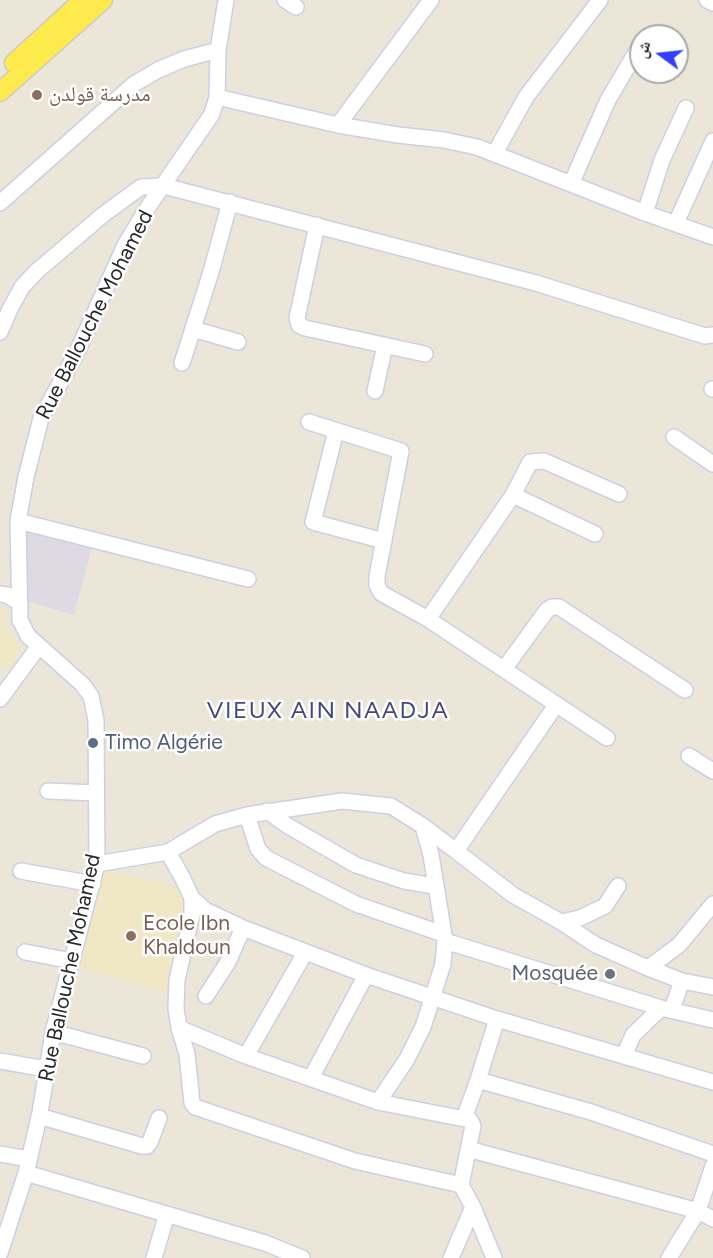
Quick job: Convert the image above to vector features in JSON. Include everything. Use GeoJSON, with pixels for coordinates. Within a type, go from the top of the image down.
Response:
{"type":"FeatureCollection","features":[{"type":"Feature","properties":{"kind":"main road"},"geometry":{"type":"LineString","coordinates":[[0,76],[83,0]]}},
{"type":"Feature","properties":{"kind":"main road"},"geometry":{"type":"LineString","coordinates":[[0,92],[103,0]]}},
{"type":"Feature","properties":{"kind":"street","name":"Rue Ballouche Mohamed"},"geometry":{"type":"LineString","coordinates":[[0,1253],[5,1223],[27,1166],[39,1116],[52,1032],[97,864],[96,720],[91,696],[82,684],[28,636],[20,620],[18,521],[41,418],[78,350],[125,245],[146,210],[212,114],[217,97],[218,50],[226,0]]}},
{"type":"Feature","properties":{"kind":"street"},"geometry":{"type":"LineString","coordinates":[[338,125],[431,0]]}},
{"type":"Feature","properties":{"kind":"street"},"geometry":{"type":"LineString","coordinates":[[495,153],[526,97],[600,0]]}},
{"type":"Feature","properties":{"kind":"street"},"geometry":{"type":"LineString","coordinates":[[707,0],[713,3]]}},
{"type":"Feature","properties":{"kind":"street"},"geometry":{"type":"LineString","coordinates":[[0,203],[134,84],[184,59],[218,50]]}},
{"type":"Feature","properties":{"kind":"street"},"geometry":{"type":"LineString","coordinates":[[571,184],[608,100],[629,64]]}},
{"type":"Feature","properties":{"kind":"street"},"geometry":{"type":"LineString","coordinates":[[217,97],[338,125],[444,140],[495,153],[645,213],[713,237]]}},
{"type":"Feature","properties":{"kind":"street"},"geometry":{"type":"LineString","coordinates":[[645,213],[662,160],[686,108]]}},
{"type":"Feature","properties":{"kind":"street"},"geometry":{"type":"LineString","coordinates":[[676,223],[713,141]]}},
{"type":"Feature","properties":{"kind":"street"},"geometry":{"type":"LineString","coordinates":[[0,332],[22,287],[37,271],[104,214],[141,188],[164,186],[536,283],[705,336],[713,335]]}},
{"type":"Feature","properties":{"kind":"street"},"geometry":{"type":"LineString","coordinates":[[182,363],[230,202]]}},
{"type":"Feature","properties":{"kind":"street"},"geometry":{"type":"LineString","coordinates":[[317,225],[297,318],[299,325],[425,354]]}},
{"type":"Feature","properties":{"kind":"street"},"geometry":{"type":"LineString","coordinates":[[193,329],[238,342]]}},
{"type":"Feature","properties":{"kind":"street"},"geometry":{"type":"LineString","coordinates":[[375,391],[385,345]]}},
{"type":"Feature","properties":{"kind":"street"},"geometry":{"type":"LineString","coordinates":[[309,422],[401,451],[377,585],[381,593],[428,619],[608,738]]}},
{"type":"Feature","properties":{"kind":"street"},"geometry":{"type":"LineString","coordinates":[[336,431],[313,522],[383,546]]}},
{"type":"Feature","properties":{"kind":"street"},"geometry":{"type":"LineString","coordinates":[[674,437],[713,464]]}},
{"type":"Feature","properties":{"kind":"street"},"geometry":{"type":"LineString","coordinates":[[428,619],[513,495],[530,462],[544,461],[619,494]]}},
{"type":"Feature","properties":{"kind":"street"},"geometry":{"type":"LineString","coordinates":[[513,495],[595,534]]}},
{"type":"Feature","properties":{"kind":"street"},"geometry":{"type":"LineString","coordinates":[[18,521],[248,579]]}},
{"type":"Feature","properties":{"kind":"street"},"geometry":{"type":"LineString","coordinates":[[0,594],[20,603]]}},
{"type":"Feature","properties":{"kind":"street"},"geometry":{"type":"LineString","coordinates":[[504,669],[547,610],[552,607],[559,608],[685,690]]}},
{"type":"Feature","properties":{"kind":"street"},"geometry":{"type":"LineString","coordinates":[[0,699],[39,646]]}},
{"type":"Feature","properties":{"kind":"street"},"geometry":{"type":"LineString","coordinates":[[456,851],[556,705]]}},
{"type":"Feature","properties":{"kind":"street"},"geometry":{"type":"LineString","coordinates":[[689,756],[713,771]]}},
{"type":"Feature","properties":{"kind":"street"},"geometry":{"type":"LineString","coordinates":[[48,791],[96,793]]}},
{"type":"Feature","properties":{"kind":"street"},"geometry":{"type":"LineString","coordinates":[[97,864],[168,852],[215,824],[267,811],[342,801],[391,806],[423,826],[513,895],[596,945],[682,981],[712,986]]}},
{"type":"Feature","properties":{"kind":"street"},"geometry":{"type":"LineString","coordinates":[[267,811],[288,826],[356,865],[404,881],[434,886]]}},
{"type":"Feature","properties":{"kind":"street"},"geometry":{"type":"LineString","coordinates":[[247,815],[258,849],[266,858],[356,904],[444,938],[666,1009],[713,1020]]}},
{"type":"Feature","properties":{"kind":"street"},"geometry":{"type":"LineString","coordinates":[[378,1102],[407,1059],[423,1027],[442,964],[444,938],[434,886],[431,855],[423,826]]}},
{"type":"Feature","properties":{"kind":"street"},"geometry":{"type":"LineString","coordinates":[[168,852],[192,898],[205,910],[243,928],[366,975],[497,1019],[713,1082]]}},
{"type":"Feature","properties":{"kind":"street"},"geometry":{"type":"LineString","coordinates":[[21,871],[93,884]]}},
{"type":"Feature","properties":{"kind":"street"},"geometry":{"type":"LineString","coordinates":[[561,922],[580,918],[605,906],[618,886]]}},
{"type":"Feature","properties":{"kind":"street"},"geometry":{"type":"LineString","coordinates":[[192,898],[192,914],[177,980],[176,1008],[187,1054],[192,1104],[195,1107],[355,1161],[461,1185]]}},
{"type":"Feature","properties":{"kind":"street"},"geometry":{"type":"LineString","coordinates":[[648,968],[679,945],[713,904]]}},
{"type":"Feature","properties":{"kind":"street"},"geometry":{"type":"LineString","coordinates":[[206,996],[228,962],[243,928]]}},
{"type":"Feature","properties":{"kind":"street"},"geometry":{"type":"LineString","coordinates":[[25,952],[72,961]]}},
{"type":"Feature","properties":{"kind":"street"},"geometry":{"type":"LineString","coordinates":[[246,1056],[305,953]]}},
{"type":"Feature","properties":{"kind":"street"},"geometry":{"type":"LineString","coordinates":[[311,1078],[366,975]]}},
{"type":"Feature","properties":{"kind":"street"},"geometry":{"type":"LineString","coordinates":[[624,1056],[633,1035],[666,1009],[682,981]]}},
{"type":"Feature","properties":{"kind":"street"},"geometry":{"type":"LineString","coordinates":[[464,1118],[497,1019]]}},
{"type":"Feature","properties":{"kind":"street"},"geometry":{"type":"LineString","coordinates":[[179,1028],[246,1056],[378,1102],[470,1120],[473,1126],[461,1185],[473,1207],[494,1258]]}},
{"type":"Feature","properties":{"kind":"street"},"geometry":{"type":"LineString","coordinates":[[52,1032],[143,1056]]}},
{"type":"Feature","properties":{"kind":"street"},"geometry":{"type":"LineString","coordinates":[[0,1061],[46,1069]]}},
{"type":"Feature","properties":{"kind":"street"},"geometry":{"type":"LineString","coordinates":[[478,1080],[591,1112],[713,1154]]}},
{"type":"Feature","properties":{"kind":"street"},"geometry":{"type":"LineString","coordinates":[[39,1116],[142,1146],[147,1146],[150,1142],[159,1118]]}},
{"type":"Feature","properties":{"kind":"street"},"geometry":{"type":"LineString","coordinates":[[468,1149],[698,1211],[713,1219]]}},
{"type":"Feature","properties":{"kind":"street"},"geometry":{"type":"LineString","coordinates":[[0,1154],[27,1166],[167,1214],[262,1251],[302,1258]]}},
{"type":"Feature","properties":{"kind":"street"},"geometry":{"type":"LineString","coordinates":[[669,1258],[698,1211],[713,1166]]}},
{"type":"Feature","properties":{"kind":"street"},"geometry":{"type":"LineString","coordinates":[[451,1258],[473,1207]]}},
{"type":"Feature","properties":{"kind":"street"},"geometry":{"type":"LineString","coordinates":[[154,1258],[167,1214]]}},
{"type":"Feature","properties":{"kind":"shaded area"},"geometry":{"type":"Polygon","coordinates":[[[27,529],[92,547],[74,615],[26,601],[22,538],[27,529]]]}},
{"type":"Feature","properties":{"kind":"shaded area"},"geometry":{"type":"Polygon","coordinates":[[[0,607],[4,610],[6,624],[4,626],[20,646],[17,659],[21,661],[17,670],[0,664],[0,607]]]}},
{"type":"Feature","properties":{"kind":"shaded area","name":"Ecole Ibn Khaldoun"},"geometry":{"type":"Polygon","coordinates":[[[100,870],[175,887],[187,906],[166,991],[76,967],[100,870]]]}},
{"type":"Feature","properties":{"kind":"place","name":"مدرسة قولدن"},"geometry":{"type":"Point","coordinates":[37,95]}},
{"type":"Feature","properties":{"kind":"place","name":"Timo Algérie"},"geometry":{"type":"Point","coordinates":[93,743]}},
{"type":"Feature","properties":{"kind":"place","name":"Ecole Ibn Khaldoun"},"geometry":{"type":"Point","coordinates":[131,936]}},
{"type":"Feature","properties":{"kind":"place","name":"Mosquée"},"geometry":{"type":"Point","coordinates":[610,974]}},
{"type":"Feature","properties":{"kind":"district","name":"VIEUX AIN NAADJA"},"geometry":{"type":"Point","coordinates":[328,711]}}]}
